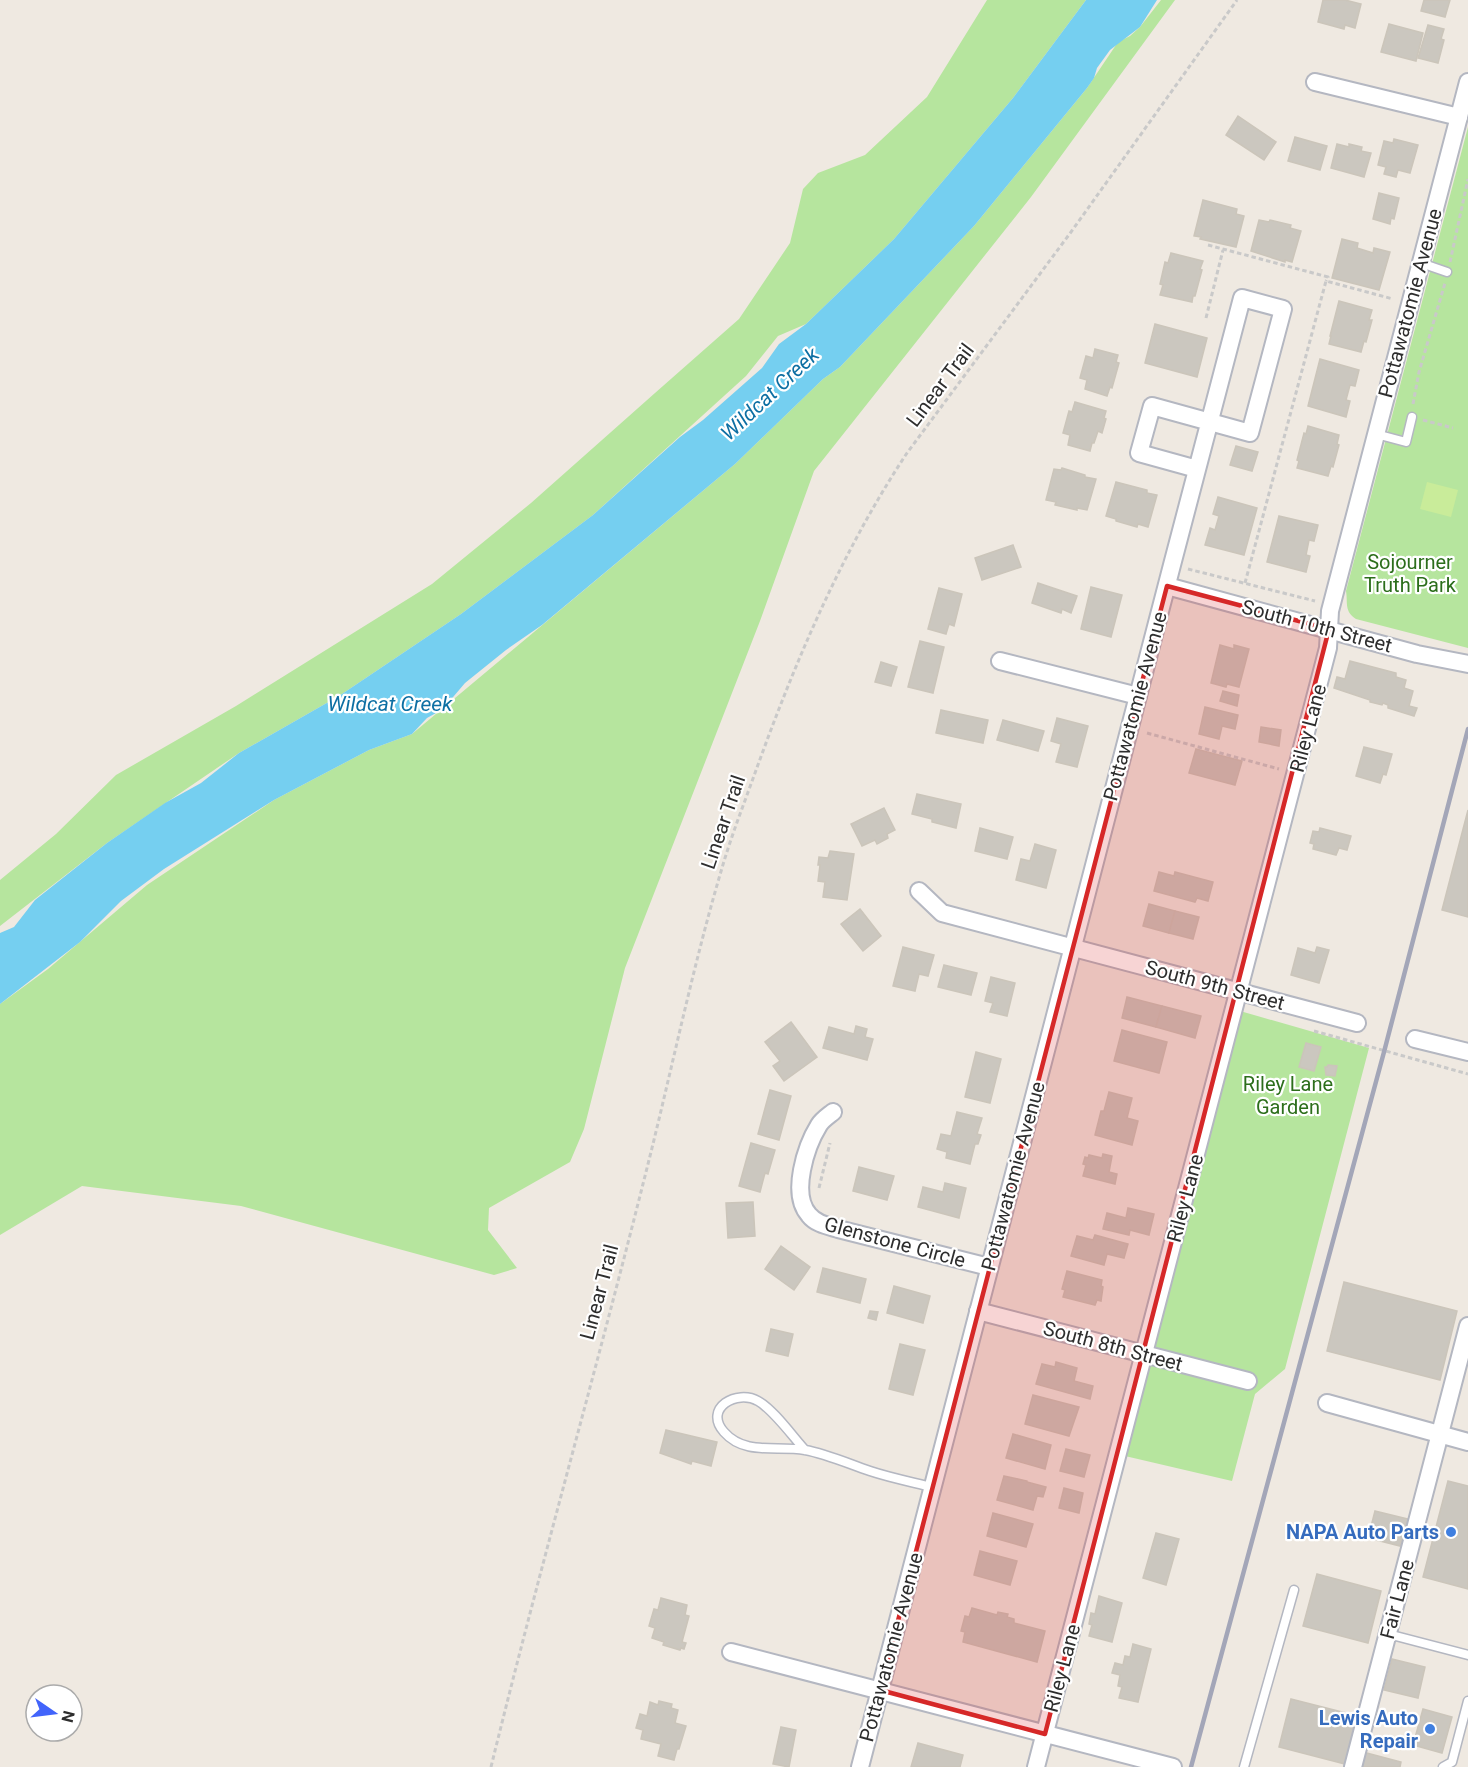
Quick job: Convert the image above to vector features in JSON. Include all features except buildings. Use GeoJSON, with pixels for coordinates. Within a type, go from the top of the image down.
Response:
{"type":"FeatureCollection","features":[{"type":"Feature","properties":{"kind":"street"},"geometry":{"type":"LineString","coordinates":[[1315,81],[1459,117]]}},
{"type":"Feature","properties":{"kind":"street","name":"Pottawatomie Avenue"},"geometry":{"type":"LineString","coordinates":[[1329,629],[1331,605],[1468,82]]}},
{"type":"Feature","properties":{"kind":"street"},"geometry":{"type":"LineString","coordinates":[[1197,469],[1139,453],[1152,406],[1209,422],[1250,433],[1283,309],[1242,298],[1209,422]]}},
{"type":"Feature","properties":{"kind":"street","name":"Pottawatomie Avenue"},"geometry":{"type":"LineString","coordinates":[[860,1767],[1209,422]]}},
{"type":"Feature","properties":{"kind":"street","name":"South 10th Street"},"geometry":{"type":"LineString","coordinates":[[1167,586],[1417,654],[1468,664]]}},
{"type":"Feature","properties":{"kind":"street","name":"Riley Lane"},"geometry":{"type":"LineString","coordinates":[[1036,1767],[1240,992],[1328,648],[1329,629]]}},
{"type":"Feature","properties":{"kind":"street"},"geometry":{"type":"LineString","coordinates":[[1000,661],[1138,696]]}},
{"type":"Feature","properties":{"kind":"street","name":"South 9th Street"},"geometry":{"type":"LineString","coordinates":[[919,891],[942,913],[1357,1023]]}},
{"type":"Feature","properties":{"kind":"street"},"geometry":{"type":"LineString","coordinates":[[1415,1039],[1468,1052]]}},
{"type":"Feature","properties":{"kind":"street","name":"Glenstone Circle"},"geometry":{"type":"LineString","coordinates":[[833,1113],[820,1123],[803,1165],[800,1186],[802,1203],[808,1215],[819,1223],[838,1229],[989,1267]]}},
{"type":"Feature","properties":{"kind":"street","name":"South 8th Street"},"geometry":{"type":"LineString","coordinates":[[978,1311],[1248,1381]]}},
{"type":"Feature","properties":{"kind":"street","name":"Fair Lane"},"geometry":{"type":"LineString","coordinates":[[1353,1767],[1468,1326]]}},
{"type":"Feature","properties":{"kind":"street"},"geometry":{"type":"LineString","coordinates":[[1327,1402],[1468,1442]]}},
{"type":"Feature","properties":{"kind":"street"},"geometry":{"type":"LineString","coordinates":[[731,1652],[1173,1767]]}},
{"type":"Feature","properties":{"kind":"lane"},"geometry":{"type":"LineString","coordinates":[[1420,263],[1447,272]]}},
{"type":"Feature","properties":{"kind":"lane"},"geometry":{"type":"LineString","coordinates":[[1376,434],[1406,442],[1412,417]]}},
{"type":"Feature","properties":{"kind":"lane"},"geometry":{"type":"LineString","coordinates":[[805,1450],[777,1418],[757,1400],[747,1397],[734,1398],[720,1408],[717,1419],[721,1429],[741,1445],[805,1450],[874,1472],[932,1487]]}},
{"type":"Feature","properties":{"kind":"lane"},"geometry":{"type":"LineString","coordinates":[[1244,1767],[1294,1590]]}},
{"type":"Feature","properties":{"kind":"lane"},"geometry":{"type":"LineString","coordinates":[[1388,1634],[1468,1655]]}},
{"type":"Feature","properties":{"kind":"lane"},"geometry":{"type":"LineString","coordinates":[[1443,1767],[1452,1762],[1468,1701]]}},
{"type":"Feature","properties":{"kind":"path","name":"Linear Trail"},"geometry":{"type":"LineString","coordinates":[[491,1767],[725,857],[778,708],[824,604],[886,485],[1237,0]]}},
{"type":"Feature","properties":{"kind":"path"},"geometry":{"type":"LineString","coordinates":[[1453,428],[1412,417],[1417,378],[1447,272],[1468,178]]}},
{"type":"Feature","properties":{"kind":"path"},"geometry":{"type":"LineString","coordinates":[[1208,245],[1328,277],[1245,583]]}},
{"type":"Feature","properties":{"kind":"path"},"geometry":{"type":"LineString","coordinates":[[1206,318],[1224,249]]}},
{"type":"Feature","properties":{"kind":"path"},"geometry":{"type":"LineString","coordinates":[[1326,281],[1401,301]]}},
{"type":"Feature","properties":{"kind":"path"},"geometry":{"type":"LineString","coordinates":[[1172,565],[1331,605]]}},
{"type":"Feature","properties":{"kind":"path"},"geometry":{"type":"LineString","coordinates":[[1148,733],[1296,773]]}},
{"type":"Feature","properties":{"kind":"path"},"geometry":{"type":"LineString","coordinates":[[1305,1028],[1468,1074]]}},
{"type":"Feature","properties":{"kind":"path"},"geometry":{"type":"LineString","coordinates":[[819,1188],[831,1140]]}},
{"type":"Feature","properties":{"kind":"highlighted area"},"geometry":{"type":"Polygon","coordinates":[[[1167,586],[1329,629],[1045,1734],[880,1690],[1167,586]]]}},
{"type":"Feature","properties":{"kind":"green space"},"geometry":{"type":"Polygon","coordinates":[[[987,0],[1086,0],[1013,98],[894,239],[806,324],[778,336],[746,376],[593,515],[461,614],[339,696],[239,753],[107,843],[0,926],[0,880],[56,834],[116,775],[236,706],[432,584],[531,503],[739,319],[790,243],[803,189],[818,173],[865,155],[927,97],[987,0]]]}},
{"type":"Feature","properties":{"kind":"green space"},"geometry":{"type":"Polygon","coordinates":[[[1161,0],[1175,0],[1031,197],[814,471],[760,621],[625,968],[584,1129],[570,1162],[489,1208],[488,1230],[517,1268],[494,1275],[241,1206],[82,1186],[0,1235],[0,1004],[48,969],[147,885],[274,800],[369,750],[412,734],[735,464],[823,379],[840,367],[974,226],[1087,88],[1118,42],[1130,36],[1140,27],[1161,0]]]}},
{"type":"Feature","properties":{"kind":"green space","name":"Sojourner Truth Park"},"geometry":{"type":"Polygon","coordinates":[[[1468,127],[1468,648],[1356,619],[1348,610],[1346,591],[1468,127]]]}},
{"type":"Feature","properties":{"kind":"green space"},"geometry":{"type":"Polygon","coordinates":[[[1427,482],[1458,490],[1451,517],[1420,509],[1427,482]]]}},
{"type":"Feature","properties":{"kind":"green space","name":"Riley Lane Garden"},"geometry":{"type":"Polygon","coordinates":[[[1240,1011],[1369,1048],[1285,1369],[1255,1394],[1232,1481],[1125,1456],[1240,1011]]]}},
{"type":"Feature","properties":{"kind":"water","name":"Wildcat Creek"},"geometry":{"type":"Polygon","coordinates":[[[1086,0],[1157,0],[1140,27],[1110,50],[1097,68],[1087,88],[974,226],[840,367],[823,379],[735,464],[542,625],[465,683],[448,703],[427,718],[412,734],[369,750],[274,800],[164,869],[121,901],[80,942],[0,1004],[0,933],[14,927],[35,900],[107,843],[165,803],[201,783],[239,753],[339,696],[461,614],[593,515],[762,368],[779,344],[806,324],[894,239],[1013,98],[1086,0]]]}},
{"type":"Feature","properties":{"kind":"railway"},"geometry":{"type":"LineString","coordinates":[[1191,1767],[1384,1052],[1468,729]]}},
{"type":"Feature","properties":{"kind":"place","name":"NAPA Auto Parts"},"geometry":{"type":"Point","coordinates":[1451,1532]}},
{"type":"Feature","properties":{"kind":"place","name":"Lewis Auto Repair"},"geometry":{"type":"Point","coordinates":[1430,1729]}}]}
